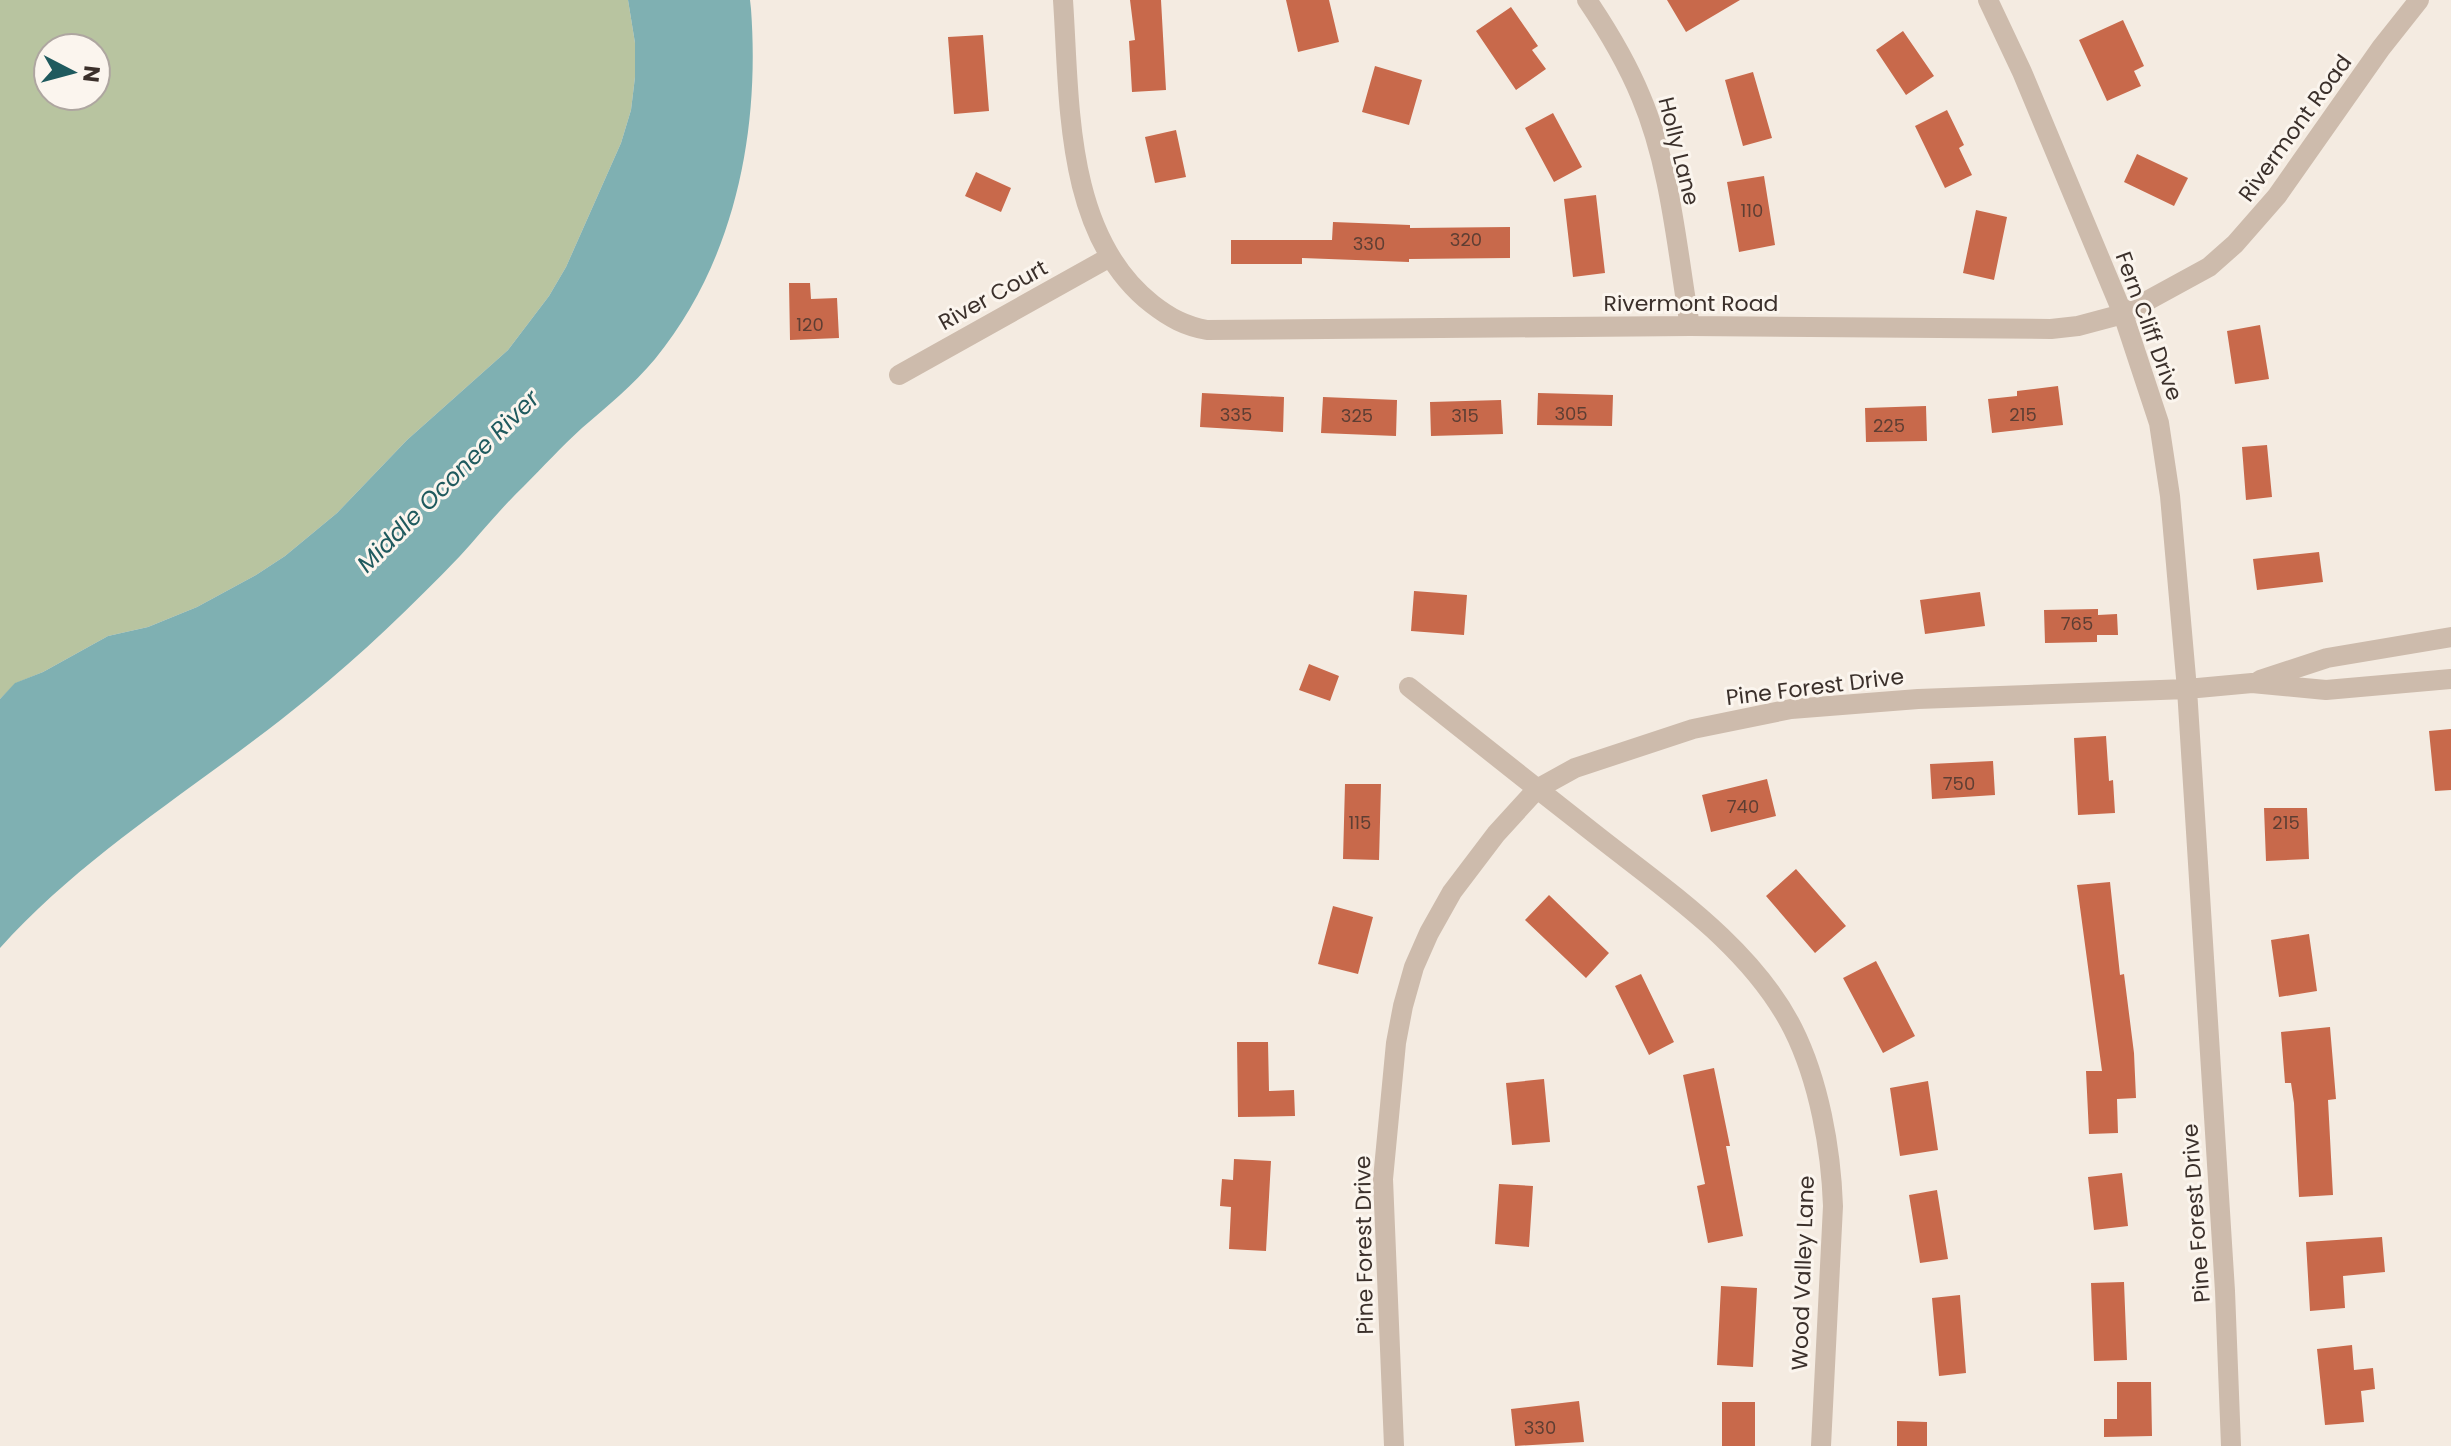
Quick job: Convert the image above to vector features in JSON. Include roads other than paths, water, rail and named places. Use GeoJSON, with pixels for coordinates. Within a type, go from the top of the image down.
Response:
{"type":"FeatureCollection","features":[{"type":"Feature","properties":{"kind":"street","name":"Rivermont Road"},"geometry":{"type":"LineString","coordinates":[[1063,0],[1077,154],[1085,194],[1110,257],[1143,297],[1188,326],[1207,330],[1690,326],[2051,329],[2078,326],[2123,314],[2209,267],[2255,224],[2419,0]]}},
{"type":"Feature","properties":{"kind":"street","name":"Holly Lane"},"geometry":{"type":"LineString","coordinates":[[1587,0],[1625,63],[1654,134],[1664,174],[1690,326]]}},
{"type":"Feature","properties":{"kind":"street","name":"Fern Cliff Drive"},"geometry":{"type":"LineString","coordinates":[[1988,0],[2022,72],[2123,314],[2159,423],[2170,496],[2187,689]]}},
{"type":"Feature","properties":{"kind":"street","name":"River Court"},"geometry":{"type":"LineString","coordinates":[[899,375],[1110,257]]}},
{"type":"Feature","properties":{"kind":"street","name":"Pine Forest Drive"},"geometry":{"type":"LineString","coordinates":[[2252,683],[2327,658],[2451,637]]}},
{"type":"Feature","properties":{"kind":"street","name":"Pine Forest Drive"},"geometry":{"type":"LineString","coordinates":[[1394,1446],[1383,1179],[1396,1043],[1403,1006],[1414,967],[1452,892],[1496,834],[1537,789],[1575,768],[1681,732],[1791,709],[1918,699],[2187,689],[2252,683],[2326,690],[2451,679]]}},
{"type":"Feature","properties":{"kind":"street","name":"Wood Valley Lane"},"geometry":{"type":"LineString","coordinates":[[1409,687],[1699,916],[1759,979],[1794,1031],[1813,1085],[1832,1168],[1833,1206],[1821,1446]]}},
{"type":"Feature","properties":{"kind":"street","name":"Pine Forest Drive"},"geometry":{"type":"LineString","coordinates":[[2187,689],[2225,1276],[2231,1446]]}},
{"type":"Feature","properties":{"kind":"water","name":"Middle Oconee River"},"geometry":{"type":"Polygon","coordinates":[[[628,0],[750,0],[753,55],[746,148],[723,238],[705,280],[682,321],[638,378],[567,442],[442,575],[367,647],[269,729],[71,879],[0,948],[0,699],[15,683],[43,672],[108,636],[148,627],[197,607],[285,556],[337,513],[407,440],[508,350],[549,296],[566,267],[621,143],[631,110],[635,77],[635,43],[628,0]]]}}]}
